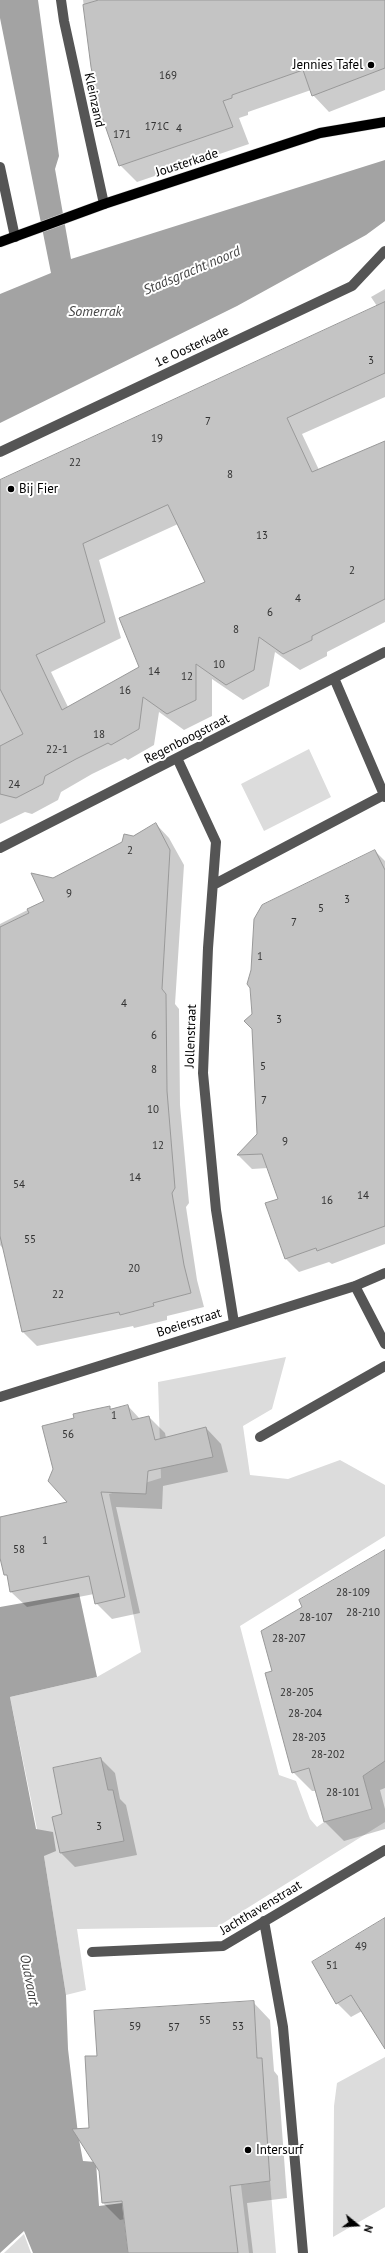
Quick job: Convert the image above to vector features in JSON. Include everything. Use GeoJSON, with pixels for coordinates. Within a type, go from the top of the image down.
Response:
{"type":"FeatureCollection","features":[{"type":"Feature","properties":{"kind":"main road","name":"Jousterkade"},"geometry":{"type":"LineString","coordinates":[[0,242],[104,204],[320,133],[385,122]]}},
{"type":"Feature","properties":{"kind":"street","name":"Kleinzand"},"geometry":{"type":"LineString","coordinates":[[61,0],[64,21],[104,204]]}},
{"type":"Feature","properties":{"kind":"street"},"geometry":{"type":"LineString","coordinates":[[0,167],[15,237]]}},
{"type":"Feature","properties":{"kind":"street","name":"1e Oosterkade"},"geometry":{"type":"LineString","coordinates":[[0,452],[352,286],[385,251]]}},
{"type":"Feature","properties":{"kind":"street","name":"Regenboogstraat"},"geometry":{"type":"LineString","coordinates":[[0,848],[385,652]]}},
{"type":"Feature","properties":{"kind":"street"},"geometry":{"type":"LineString","coordinates":[[213,886],[384,796],[334,678]]}},
{"type":"Feature","properties":{"kind":"street","name":"Jollenstraat"},"geometry":{"type":"LineString","coordinates":[[177,758],[216,842],[203,1073],[216,1210],[234,1323]]}},
{"type":"Feature","properties":{"kind":"street","name":"Boeierstraat"},"geometry":{"type":"LineString","coordinates":[[0,1397],[355,1286],[385,1273]]}},
{"type":"Feature","properties":{"kind":"street"},"geometry":{"type":"LineString","coordinates":[[355,1286],[385,1344]]}},
{"type":"Feature","properties":{"kind":"street"},"geometry":{"type":"LineString","coordinates":[[260,1437],[385,1366]]}},
{"type":"Feature","properties":{"kind":"street","name":"Jachthavenstraat"},"geometry":{"type":"LineString","coordinates":[[92,1952],[223,1946],[385,1850]]}},
{"type":"Feature","properties":{"kind":"street"},"geometry":{"type":"LineString","coordinates":[[264,1921],[283,2027],[303,2253]]}},
{"type":"Feature","properties":{"kind":"shaded area"},"geometry":{"type":"Polygon","coordinates":[[[309,749],[331,797],[264,831],[241,784],[309,749]]]}},
{"type":"Feature","properties":{"kind":"shaded area"},"geometry":{"type":"Polygon","coordinates":[[[286,1357],[272,1409],[243,1426],[250,1475],[288,1479],[340,1460],[385,1485],[385,1536],[240,1626],[279,1775],[296,1781],[310,1819],[317,1827],[324,1822],[372,1809],[361,1771],[385,1760],[385,1822],[217,1927],[77,1929],[86,1990],[66,1995],[44,1856],[10,1697],[97,1677],[141,1652],[109,1494],[161,1478],[158,1382],[286,1357]]]}},
{"type":"Feature","properties":{"kind":"shaded area"},"geometry":{"type":"Polygon","coordinates":[[[385,2057],[385,2207],[333,2237],[334,2106],[337,2083],[385,2057]]]}},
{"type":"Feature","properties":{"kind":"shaded area"},"geometry":{"type":"Polygon","coordinates":[[[270,2181],[276,2253],[249,2253],[241,2185],[270,2181]]]}},
{"type":"Feature","properties":{"kind":"shaded area"},"geometry":{"type":"Polygon","coordinates":[[[24,2234],[31,2253],[4,2253],[5,2252],[24,2234]]]}},
{"type":"Feature","properties":{"kind":"water","name":"Somerrak"},"geometry":{"type":"Polygon","coordinates":[[[0,0],[38,0],[59,156],[55,169],[71,259],[385,160],[385,221],[366,235],[237,306],[0,423],[0,294],[51,273],[0,18],[0,0]]]}},
{"type":"Feature","properties":{"kind":"water","name":"Oudvaart"},"geometry":{"type":"Polygon","coordinates":[[[79,1593],[97,1677],[10,1697],[36,1829],[53,1832],[56,1851],[44,1856],[66,1995],[68,2049],[78,2134],[83,2161],[96,2162],[99,2206],[122,2203],[128,2253],[33,2253],[24,2231],[0,2253],[0,1607],[79,1593]]]}},
{"type":"Feature","properties":{"kind":"building"},"geometry":{"type":"Polygon","coordinates":[[[99,0],[385,0],[385,68],[312,96],[303,70],[232,95],[232,98],[223,101],[233,127],[119,166],[100,111],[91,67],[83,5],[99,0]]]}},
{"type":"Feature","properties":{"kind":"building"},"geometry":{"type":"Polygon","coordinates":[[[385,302],[385,373],[287,418],[312,472],[385,441],[385,599],[312,636],[312,640],[283,654],[259,637],[254,670],[226,685],[196,664],[196,700],[167,714],[143,697],[139,729],[111,745],[108,743],[45,776],[43,784],[16,798],[0,794],[0,746],[23,734],[0,689],[0,480],[385,302]],[[168,505],[83,544],[105,622],[36,655],[62,710],[139,667],[119,618],[205,582],[168,505]]]}},
{"type":"Feature","properties":{"kind":"building"},"geometry":{"type":"Polygon","coordinates":[[[156,823],[170,850],[162,989],[166,994],[167,1091],[175,1188],[172,1193],[184,1265],[191,1293],[153,1303],[154,1306],[120,1315],[119,1312],[22,1332],[0,1236],[0,927],[29,913],[27,909],[44,901],[31,873],[53,878],[122,842],[124,834],[133,836],[156,823]]]}},
{"type":"Feature","properties":{"kind":"building"},"geometry":{"type":"Polygon","coordinates":[[[375,850],[385,870],[385,1226],[317,1251],[316,1248],[285,1259],[265,1203],[278,1199],[262,1154],[237,1155],[257,1134],[252,1029],[244,1021],[252,1014],[250,988],[247,984],[251,970],[254,919],[262,905],[375,850]]]}},
{"type":"Feature","properties":{"kind":"building"},"geometry":{"type":"Polygon","coordinates":[[[128,1405],[132,1420],[149,1416],[155,1440],[206,1427],[213,1457],[148,1471],[146,1494],[101,1492],[125,1597],[95,1604],[89,1576],[10,1592],[7,1575],[4,1575],[0,1558],[0,1517],[67,1502],[48,1481],[53,1469],[42,1426],[74,1418],[73,1414],[110,1406],[110,1409],[128,1405]]]}},
{"type":"Feature","properties":{"kind":"building"},"geometry":{"type":"Polygon","coordinates":[[[385,1550],[385,1761],[363,1776],[372,1809],[324,1822],[309,1768],[292,1773],[265,1673],[272,1671],[261,1631],[302,1607],[299,1600],[385,1550]]]}},
{"type":"Feature","properties":{"kind":"building"},"geometry":{"type":"Polygon","coordinates":[[[101,1758],[108,1790],[113,1790],[124,1841],[60,1853],[52,1817],[62,1814],[53,1768],[101,1758]]]}},
{"type":"Feature","properties":{"kind":"building"},"geometry":{"type":"Polygon","coordinates":[[[385,1918],[385,2049],[351,1995],[336,2004],[312,1962],[385,1918]]]}},
{"type":"Feature","properties":{"kind":"building"},"geometry":{"type":"Polygon","coordinates":[[[254,2001],[257,2058],[262,2058],[270,2181],[230,2186],[238,2253],[128,2253],[122,2201],[102,2203],[99,2171],[72,2129],[89,2128],[85,2056],[97,2056],[94,2011],[254,2001]]]}},
{"type":"Feature","properties":{"kind":"place","name":"Jennies Tafel"},"geometry":{"type":"Point","coordinates":[371,65]}},
{"type":"Feature","properties":{"kind":"place","name":"Bij Fier"},"geometry":{"type":"Point","coordinates":[11,489]}},
{"type":"Feature","properties":{"kind":"place","name":"Intersurf"},"geometry":{"type":"Point","coordinates":[248,2150]}},
{"type":"Feature","properties":{"kind":"water label","name":"Stadsgracht noord"},"geometry":{"type":"Point","coordinates":[192,271]}}]}
